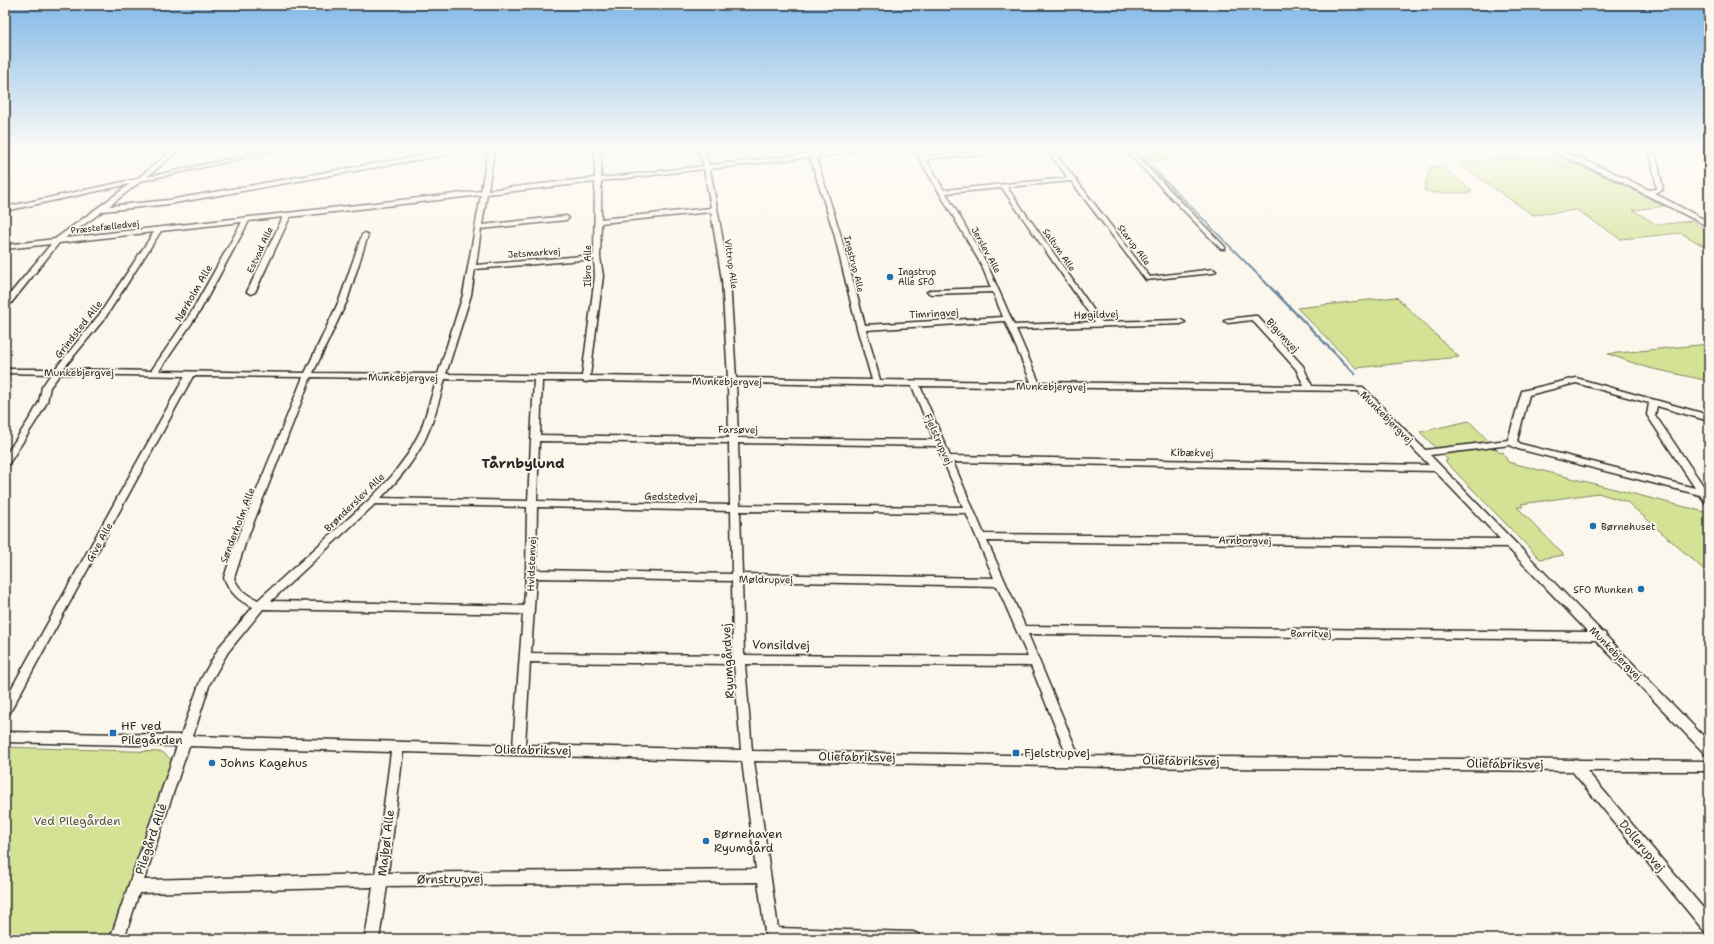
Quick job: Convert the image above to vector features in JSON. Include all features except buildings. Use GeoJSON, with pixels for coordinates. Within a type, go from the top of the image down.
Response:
{"type":"FeatureCollection","features":[{"type":"Feature","properties":{"kind":"street"},"geometry":{"type":"LineString","coordinates":[[5,209],[70,195]]}},
{"type":"Feature","properties":{"kind":"street"},"geometry":{"type":"LineString","coordinates":[[5,305],[57,241],[120,195]]}},
{"type":"Feature","properties":{"kind":"street"},"geometry":{"type":"LineString","coordinates":[[101,209],[169,202],[208,195]]}},
{"type":"Feature","properties":{"kind":"street","name":"Præstefælledvej"},"geometry":{"type":"LineString","coordinates":[[5,247],[466,195]]}},
{"type":"Feature","properties":{"kind":"street","name":"Brønderslev Alle"},"geometry":{"type":"LineString","coordinates":[[185,739],[205,682],[224,649],[260,605],[374,501],[394,479],[412,455],[425,430],[467,296],[484,195]]}},
{"type":"Feature","properties":{"kind":"street","name":"Ilbro Alle"},"geometry":{"type":"LineString","coordinates":[[586,380],[599,276],[597,257],[598,195]]}},
{"type":"Feature","properties":{"kind":"street","name":"Vittrup Alle"},"geometry":{"type":"LineString","coordinates":[[712,195],[726,280],[732,380]]}},
{"type":"Feature","properties":{"kind":"street","name":"Ingstrup Alle"},"geometry":{"type":"LineString","coordinates":[[825,195],[844,254],[861,328],[877,383]]}},
{"type":"Feature","properties":{"kind":"street","name":"Jerslev Alle"},"geometry":{"type":"LineString","coordinates":[[944,195],[984,264],[1012,326],[1036,385]]}},
{"type":"Feature","properties":{"kind":"street","name":"Saltum Alle"},"geometry":{"type":"LineString","coordinates":[[1010,195],[1100,324]]}},
{"type":"Feature","properties":{"kind":"street","name":"Starup Alle"},"geometry":{"type":"LineString","coordinates":[[1084,195],[1148,279],[1213,271]]}},
{"type":"Feature","properties":{"kind":"street"},"geometry":{"type":"LineString","coordinates":[[1171,195],[1223,248]]}},
{"type":"Feature","properties":{"kind":"street"},"geometry":{"type":"LineString","coordinates":[[1655,195],[1709,226]]}},
{"type":"Feature","properties":{"kind":"street"},"geometry":{"type":"LineString","coordinates":[[598,221],[714,210]]}},
{"type":"Feature","properties":{"kind":"street","name":"Estvad Alle"},"geometry":{"type":"LineString","coordinates":[[251,292],[287,216]]}},
{"type":"Feature","properties":{"kind":"street"},"geometry":{"type":"LineString","coordinates":[[478,227],[566,218]]}},
{"type":"Feature","properties":{"kind":"street","name":"Nørholm Alle"},"geometry":{"type":"LineString","coordinates":[[154,372],[196,311],[246,221]]}},
{"type":"Feature","properties":{"kind":"street","name":"Grindsted Alle"},"geometry":{"type":"LineString","coordinates":[[5,463],[36,415],[43,402],[46,387],[102,316],[160,230]]}},
{"type":"Feature","properties":{"kind":"street","name":"Sønderholm Alle"},"geometry":{"type":"LineString","coordinates":[[366,235],[343,301],[308,374],[240,544],[229,578],[234,590],[246,600],[260,605],[529,610]]}},
{"type":"Feature","properties":{"kind":"street","name":"Jetsmarkvej"},"geometry":{"type":"LineString","coordinates":[[472,267],[597,257]]}},
{"type":"Feature","properties":{"kind":"street"},"geometry":{"type":"LineString","coordinates":[[932,292],[996,290]]}},
{"type":"Feature","properties":{"kind":"street","name":"Bigumvej"},"geometry":{"type":"LineString","coordinates":[[1228,321],[1254,318],[1300,368],[1309,389]]}},
{"type":"Feature","properties":{"kind":"street","name":"Timringvej"},"geometry":{"type":"LineString","coordinates":[[861,328],[1008,319]]}},
{"type":"Feature","properties":{"kind":"street","name":"Høgildvej"},"geometry":{"type":"LineString","coordinates":[[1012,326],[1181,322]]}},
{"type":"Feature","properties":{"kind":"street","name":"Munkebjergvej"},"geometry":{"type":"LineString","coordinates":[[5,371],[308,374],[586,380],[732,380],[915,384],[1360,389],[1709,750]]}},
{"type":"Feature","properties":{"kind":"street","name":"Give Alle"},"geometry":{"type":"LineString","coordinates":[[5,711],[191,373]]}},
{"type":"Feature","properties":{"kind":"street","name":"Hvidstenvej"},"geometry":{"type":"LineString","coordinates":[[519,750],[531,574],[532,504],[538,379]]}},
{"type":"Feature","properties":{"kind":"street","name":"Ryumgårdvej"},"geometry":{"type":"LineString","coordinates":[[732,380],[739,658],[747,756],[773,937]]}},
{"type":"Feature","properties":{"kind":"street"},"geometry":{"type":"LineString","coordinates":[[1512,442],[1525,393],[1576,380],[1709,418]]}},
{"type":"Feature","properties":{"kind":"street","name":"Fjelstrupvej"},"geometry":{"type":"LineString","coordinates":[[915,384],[948,459],[968,510],[1035,662],[1075,760]]}},
{"type":"Feature","properties":{"kind":"street"},"geometry":{"type":"LineString","coordinates":[[1653,402],[1652,415],[1706,497]]}},
{"type":"Feature","properties":{"kind":"street","name":"Farsøvej"},"geometry":{"type":"LineString","coordinates":[[536,438],[940,442]]}},
{"type":"Feature","properties":{"kind":"street"},"geometry":{"type":"LineString","coordinates":[[1423,453],[1512,442],[1518,446],[1706,497]]}},
{"type":"Feature","properties":{"kind":"street","name":"Kibækvej"},"geometry":{"type":"LineString","coordinates":[[948,459],[1437,468]]}},
{"type":"Feature","properties":{"kind":"street","name":"Gedstedvej"},"geometry":{"type":"LineString","coordinates":[[374,501],[735,508],[968,510]]}},
{"type":"Feature","properties":{"kind":"street","name":"Arnborgvej"},"geometry":{"type":"LineString","coordinates":[[980,537],[1510,543]]}},
{"type":"Feature","properties":{"kind":"street","name":"Møldrupvej"},"geometry":{"type":"LineString","coordinates":[[531,574],[1000,582]]}},
{"type":"Feature","properties":{"kind":"street","name":"Barritvej"},"geometry":{"type":"LineString","coordinates":[[1021,630],[1600,636]]}},
{"type":"Feature","properties":{"kind":"street","name":"Vonsildvej"},"geometry":{"type":"LineString","coordinates":[[526,657],[1035,662]]}},
{"type":"Feature","properties":{"kind":"street","name":"Oliefabriksvej"},"geometry":{"type":"LineString","coordinates":[[5,737],[185,739],[398,747],[747,756],[1709,766]]}},
{"type":"Feature","properties":{"kind":"street","name":"Pilegård Allé"},"geometry":{"type":"LineString","coordinates":[[118,939],[185,739]]}},
{"type":"Feature","properties":{"kind":"street","name":"Majbøl Alle"},"geometry":{"type":"LineString","coordinates":[[372,939],[398,747]]}},
{"type":"Feature","properties":{"kind":"street","name":"Dollerupvej"},"geometry":{"type":"LineString","coordinates":[[1575,765],[1709,926]]}},
{"type":"Feature","properties":{"kind":"street","name":"Ørnstrupvej"},"geometry":{"type":"LineString","coordinates":[[135,887],[381,880],[765,875]]}},
{"type":"Feature","properties":{"kind":"street"},"geometry":{"type":"LineString","coordinates":[[773,937],[913,939]]}},
{"type":"Feature","properties":{"kind":"green space"},"geometry":{"type":"Polygon","coordinates":[[[1504,195],[1643,195],[1664,206],[1633,210],[1657,225],[1691,221],[1709,232],[1709,249],[1681,233],[1620,239],[1577,210],[1533,215],[1504,195]]]}},
{"type":"Feature","properties":{"kind":"green space"},"geometry":{"type":"Polygon","coordinates":[[[1396,297],[1459,357],[1356,368],[1297,308],[1396,297]]]}},
{"type":"Feature","properties":{"kind":"green space"},"geometry":{"type":"Polygon","coordinates":[[[1709,344],[1709,381],[1645,367],[1608,354],[1709,344]]]}},
{"type":"Feature","properties":{"kind":"green space"},"geometry":{"type":"Polygon","coordinates":[[[1469,421],[1500,453],[1503,452],[1508,462],[1709,513],[1709,574],[1627,502],[1598,493],[1521,504],[1523,507],[1517,507],[1564,555],[1540,559],[1445,461],[1448,460],[1420,432],[1469,421]]]}},
{"type":"Feature","properties":{"kind":"green space","name":"Ved Pilegården"},"geometry":{"type":"Polygon","coordinates":[[[5,747],[162,752],[173,761],[111,939],[5,939],[5,747]]]}},
{"type":"Feature","properties":{"kind":"waterway"},"geometry":{"type":"LineString","coordinates":[[1179,195],[1273,290]]}},
{"type":"Feature","properties":{"kind":"waterway"},"geometry":{"type":"LineString","coordinates":[[1272,289],[1355,374]]}},
{"type":"Feature","properties":{"kind":"place","name":"Ingstrup Alle SFO"},"geometry":{"type":"Point","coordinates":[890,277]}},
{"type":"Feature","properties":{"kind":"place","name":"Børnehuset"},"geometry":{"type":"Point","coordinates":[1593,526]}},
{"type":"Feature","properties":{"kind":"place","name":"SFO Munken"},"geometry":{"type":"Point","coordinates":[1641,589]}},
{"type":"Feature","properties":{"kind":"place","name":"HF ved Pilegården"},"geometry":{"type":"Point","coordinates":[113,733]}},
{"type":"Feature","properties":{"kind":"place","name":"Fjelstrupvej"},"geometry":{"type":"Point","coordinates":[1016,753]}},
{"type":"Feature","properties":{"kind":"place","name":"Johns Kagehus"},"geometry":{"type":"Point","coordinates":[212,763]}},
{"type":"Feature","properties":{"kind":"place","name":"Børnehaven Ryumgård"},"geometry":{"type":"Point","coordinates":[706,841]}},
{"type":"Feature","properties":{"kind":"district","name":"Tårnbylund"},"geometry":{"type":"Point","coordinates":[523,463]}}]}
